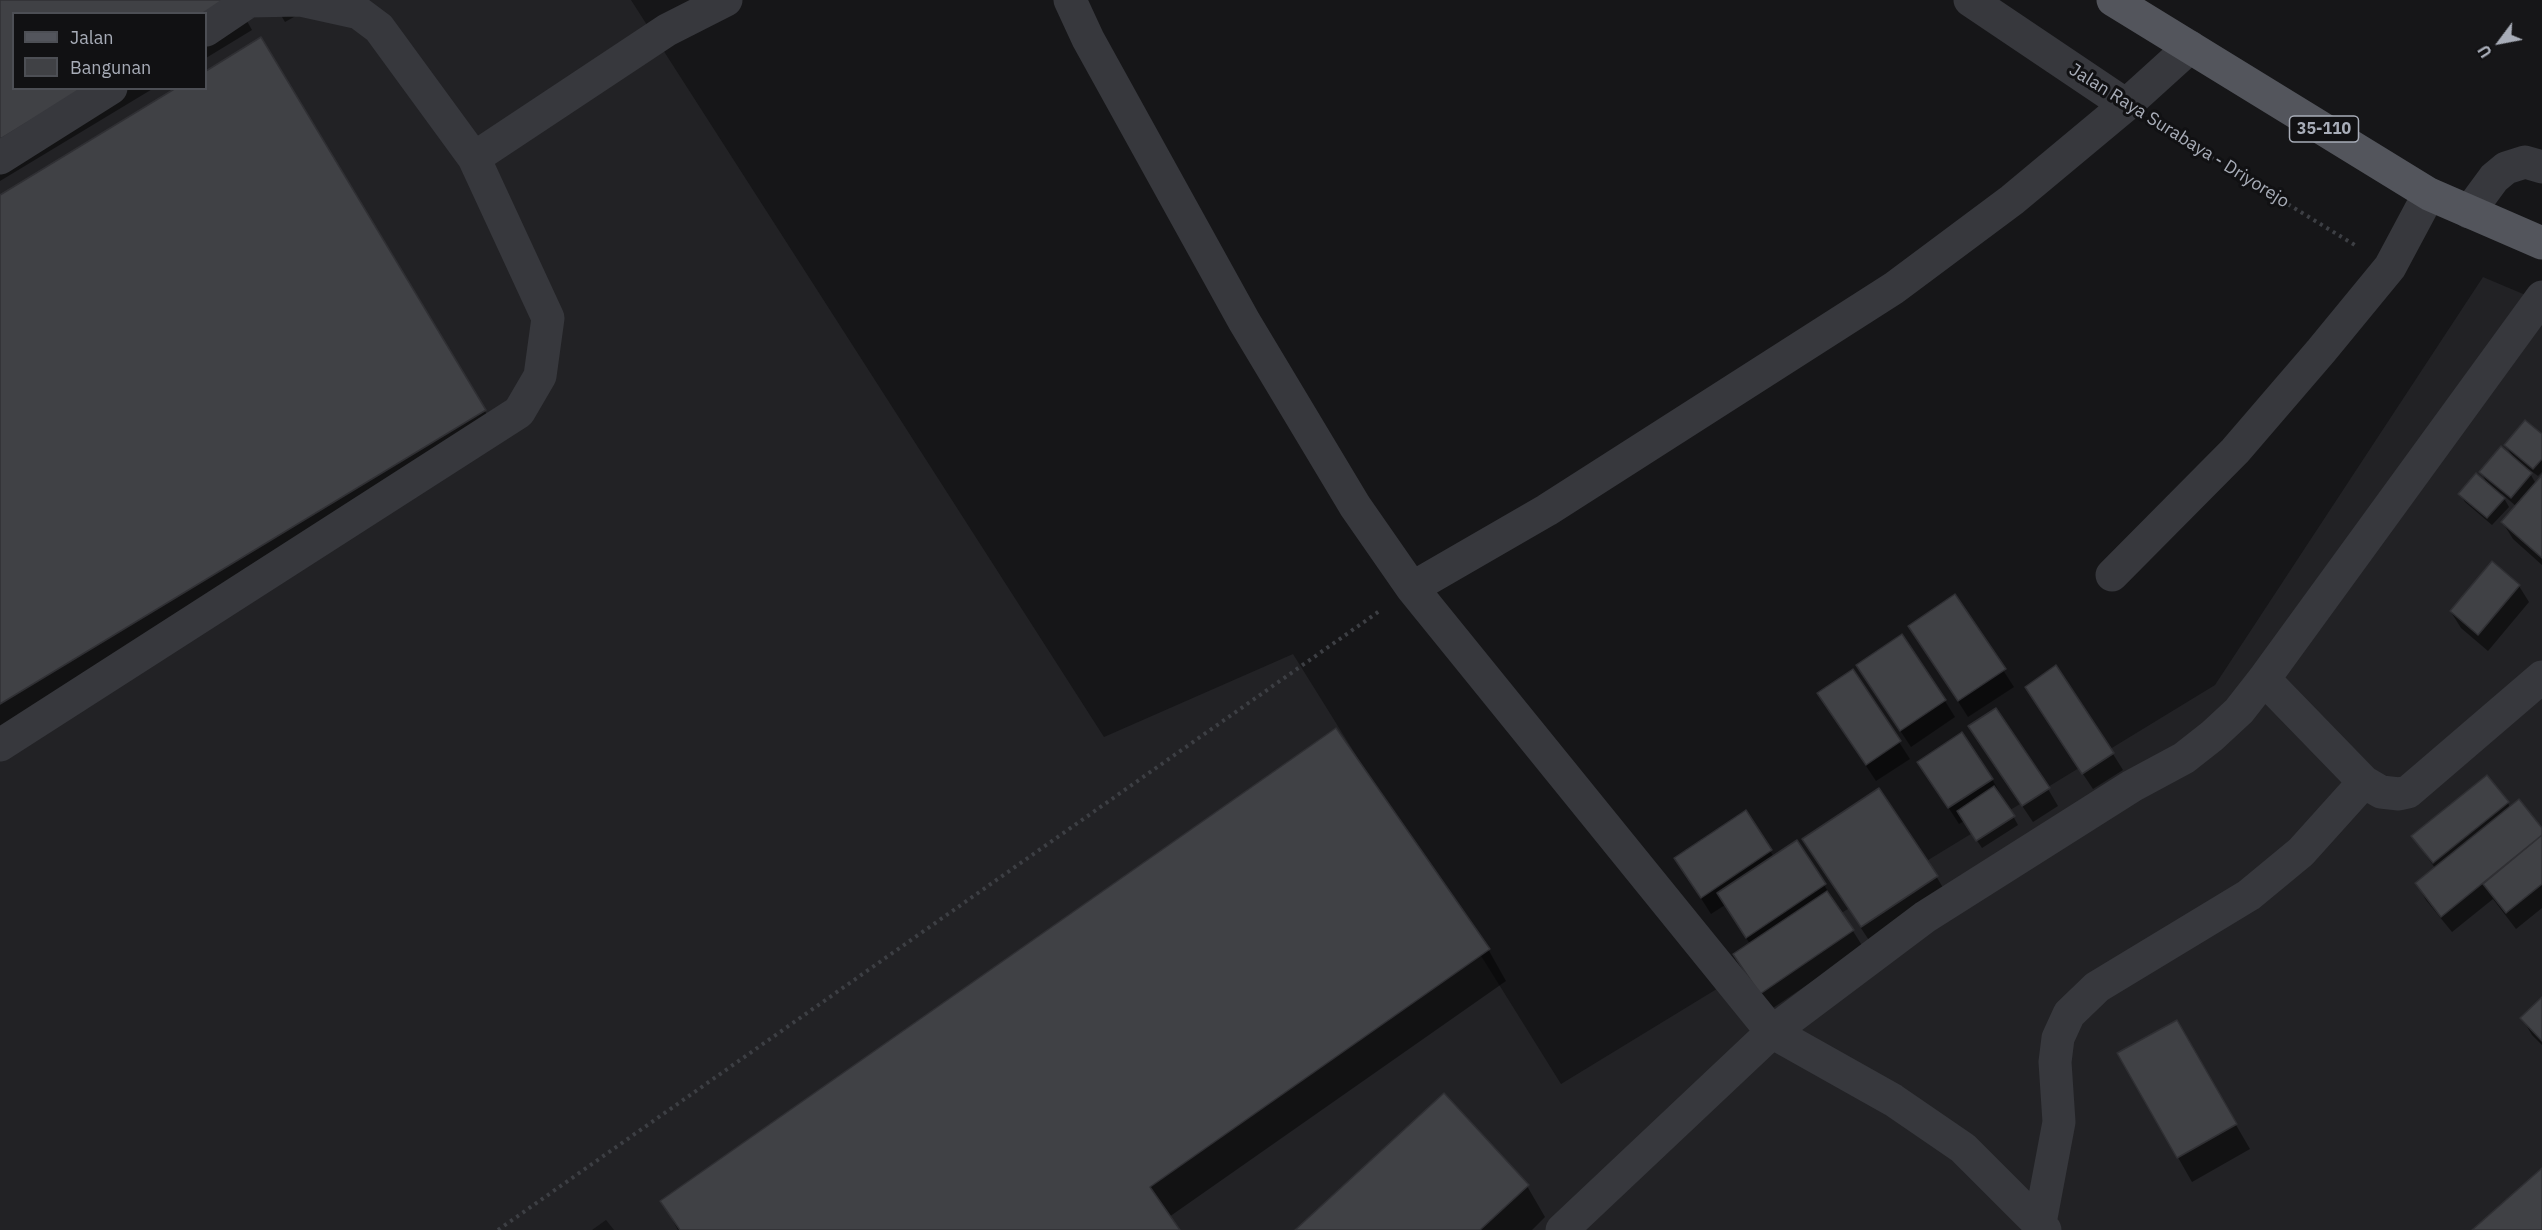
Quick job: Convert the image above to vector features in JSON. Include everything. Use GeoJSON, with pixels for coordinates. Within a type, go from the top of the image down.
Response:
{"type":"FeatureCollection","features":[{"type":"Feature","properties":{"kind":"main road","name":"35-110"},"geometry":{"type":"LineString","coordinates":[[2113,0],[2429,194],[2542,243]]}},
{"type":"Feature","properties":{"kind":"street"},"geometry":{"type":"LineString","coordinates":[[0,745],[519,412],[540,376],[548,318],[474,158],[379,28],[359,13],[300,0],[249,1],[207,29]]}},
{"type":"Feature","properties":{"kind":"street"},"geometry":{"type":"LineString","coordinates":[[1070,0],[1088,39],[1244,321],[1355,506],[1412,588],[1772,1032],[1893,1100],[1963,1148],[2042,1227]]}},
{"type":"Feature","properties":{"kind":"street","name":"Jalan Raya Surabaya - Driyorejo"},"geometry":{"type":"LineString","coordinates":[[1970,0],[2126,105]]}},
{"type":"Feature","properties":{"kind":"street"},"geometry":{"type":"LineString","coordinates":[[474,158],[706,4]]}},
{"type":"Feature","properties":{"kind":"street"},"geometry":{"type":"LineString","coordinates":[[1412,588],[1547,510],[1894,288],[2013,200],[2126,105],[2190,47]]}},
{"type":"Feature","properties":{"kind":"street"},"geometry":{"type":"LineString","coordinates":[[0,158],[108,90]]}},
{"type":"Feature","properties":{"kind":"street"},"geometry":{"type":"LineString","coordinates":[[2469,212],[2494,178],[2506,168],[2524,162],[2542,167]]}},
{"type":"Feature","properties":{"kind":"street"},"geometry":{"type":"LineString","coordinates":[[2112,575],[2235,451],[2390,267],[2429,194]]}},
{"type":"Feature","properties":{"kind":"street"},"geometry":{"type":"LineString","coordinates":[[1562,1230],[1772,1032],[1925,917],[2132,786],[2184,758],[2239,711],[2265,679],[2542,297]]}},
{"type":"Feature","properties":{"kind":"street"},"geometry":{"type":"LineString","coordinates":[[2265,679],[2364,782],[2381,792],[2399,794],[2408,792],[2542,677]]}},
{"type":"Feature","properties":{"kind":"street"},"geometry":{"type":"LineString","coordinates":[[2042,1227],[2059,1122],[2055,1062],[2058,1038],[2068,1014],[2097,987],[2249,895],[2301,852],[2364,782]]}},
{"type":"Feature","properties":{"kind":"path","name":"Jalan Raya Surabaya - Driyorejo"},"geometry":{"type":"LineString","coordinates":[[2126,105],[2390,267]]}},
{"type":"Feature","properties":{"kind":"path"},"geometry":{"type":"LineString","coordinates":[[498,1230],[1412,588]]}},
{"type":"Feature","properties":{"kind":"shaded area"},"geometry":{"type":"Polygon","coordinates":[[[0,0],[631,0],[1104,737],[1293,654],[1561,1084],[2215,685],[2483,277],[2542,302],[2542,1230],[614,1230],[606,1220],[592,1230],[0,1230],[0,0]]]}},
{"type":"Feature","properties":{"kind":"building"},"geometry":{"type":"Polygon","coordinates":[[[0,0],[231,0],[207,13],[12,12],[12,90],[82,90],[0,139],[0,0]]]}},
{"type":"Feature","properties":{"kind":"building"},"geometry":{"type":"Polygon","coordinates":[[[261,37],[486,410],[0,704],[0,195],[173,90],[207,90],[207,70],[261,37]]]}},
{"type":"Feature","properties":{"kind":"building"},"geometry":{"type":"Polygon","coordinates":[[[2525,420],[2542,434],[2542,459],[2533,469],[2504,445],[2525,420]]]}},
{"type":"Feature","properties":{"kind":"building"},"geometry":{"type":"Polygon","coordinates":[[[2501,446],[2532,473],[2511,498],[2479,472],[2501,446]]]}},
{"type":"Feature","properties":{"kind":"building"},"geometry":{"type":"Polygon","coordinates":[[[2476,473],[2505,498],[2487,518],[2458,494],[2476,473]]]}},
{"type":"Feature","properties":{"kind":"building"},"geometry":{"type":"Polygon","coordinates":[[[2542,475],[2542,558],[2501,522],[2542,475]]]}},
{"type":"Feature","properties":{"kind":"building"},"geometry":{"type":"Polygon","coordinates":[[[2492,561],[2520,585],[2478,635],[2450,611],[2492,561]]]}},
{"type":"Feature","properties":{"kind":"building"},"geometry":{"type":"Polygon","coordinates":[[[1955,594],[2006,669],[1958,701],[1908,626],[1955,594]]]}},
{"type":"Feature","properties":{"kind":"building"},"geometry":{"type":"Polygon","coordinates":[[[1902,634],[1946,700],[1900,731],[1856,665],[1902,634]]]}},
{"type":"Feature","properties":{"kind":"building"},"geometry":{"type":"Polygon","coordinates":[[[2056,665],[2114,753],[2082,774],[2025,687],[2056,665]]]}},
{"type":"Feature","properties":{"kind":"building"},"geometry":{"type":"Polygon","coordinates":[[[1853,669],[1901,741],[1866,765],[1817,693],[1853,669]]]}},
{"type":"Feature","properties":{"kind":"building"},"geometry":{"type":"Polygon","coordinates":[[[1996,708],[2050,788],[2022,806],[1968,726],[1996,708]]]}},
{"type":"Feature","properties":{"kind":"building"},"geometry":{"type":"Polygon","coordinates":[[[1336,728],[1490,949],[1150,1187],[1180,1230],[680,1230],[660,1201],[1336,728]]]}},
{"type":"Feature","properties":{"kind":"building"},"geometry":{"type":"Polygon","coordinates":[[[1962,732],[1993,779],[1948,808],[1917,762],[1962,732]]]}},
{"type":"Feature","properties":{"kind":"building"},"geometry":{"type":"Polygon","coordinates":[[[2487,775],[2509,802],[2433,863],[2411,836],[2487,775]]]}},
{"type":"Feature","properties":{"kind":"building"},"geometry":{"type":"Polygon","coordinates":[[[1994,786],[2015,816],[1976,841],[1957,811],[1994,786]]]}},
{"type":"Feature","properties":{"kind":"building"},"geometry":{"type":"Polygon","coordinates":[[[1879,788],[1938,876],[1861,927],[1802,839],[1879,788]]]}},
{"type":"Feature","properties":{"kind":"building"},"geometry":{"type":"Polygon","coordinates":[[[2519,799],[2542,828],[2542,835],[2441,917],[2415,883],[2519,799]]]}},
{"type":"Feature","properties":{"kind":"building"},"geometry":{"type":"Polygon","coordinates":[[[1746,810],[1772,850],[1701,898],[1674,858],[1746,810]]]}},
{"type":"Feature","properties":{"kind":"building"},"geometry":{"type":"Polygon","coordinates":[[[2542,835],[2542,884],[2506,913],[2483,884],[2542,835]]]}},
{"type":"Feature","properties":{"kind":"building"},"geometry":{"type":"Polygon","coordinates":[[[1797,840],[1826,884],[1746,938],[1717,893],[1797,840]]]}},
{"type":"Feature","properties":{"kind":"building"},"geometry":{"type":"Polygon","coordinates":[[[1827,891],[1854,930],[1760,994],[1733,954],[1827,891]]]}},
{"type":"Feature","properties":{"kind":"building"},"geometry":{"type":"Polygon","coordinates":[[[2542,997],[2542,1041],[2520,1018],[2542,997]]]}},
{"type":"Feature","properties":{"kind":"building"},"geometry":{"type":"Polygon","coordinates":[[[2177,1020],[2237,1124],[2177,1158],[2117,1053],[2177,1020]]]}},
{"type":"Feature","properties":{"kind":"building"},"geometry":{"type":"Polygon","coordinates":[[[1444,1093],[1529,1185],[1480,1230],[1295,1230],[1444,1093]]]}},
{"type":"Feature","properties":{"kind":"building"},"geometry":{"type":"Polygon","coordinates":[[[2542,1168],[2542,1230],[2472,1230],[2542,1168]]]}}]}
